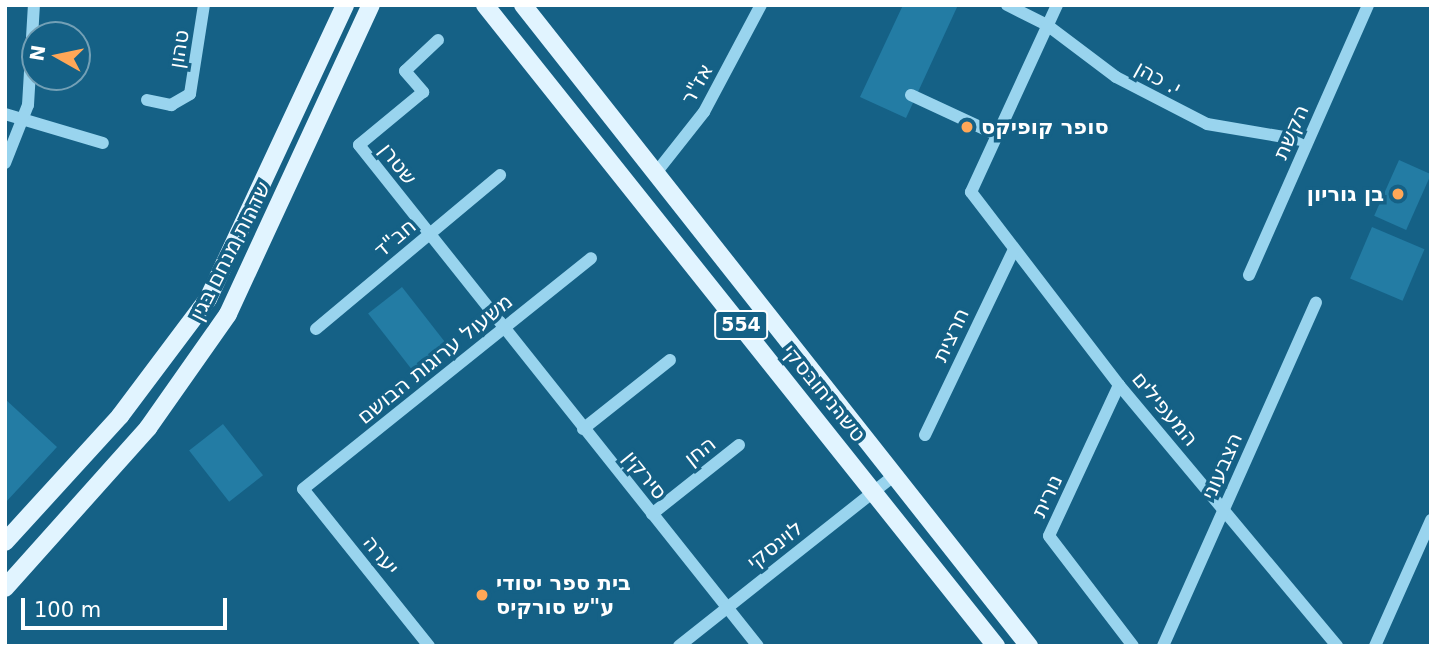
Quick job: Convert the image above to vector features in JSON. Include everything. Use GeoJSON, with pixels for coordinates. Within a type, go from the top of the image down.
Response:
{"type":"FeatureCollection","features":[{"type":"Feature","properties":{"kind":"main road","name":"שדרות מנחם בגין"},"geometry":{"type":"LineString","coordinates":[[5,542],[121,416],[208,299],[345,5]]}},
{"type":"Feature","properties":{"kind":"main road","name":"שדרות מנחם בגין"},"geometry":{"type":"LineString","coordinates":[[5,588],[148,428],[228,314],[371,5]]}},
{"type":"Feature","properties":{"kind":"main road","name":"טשרניחובסקי"},"geometry":{"type":"LineString","coordinates":[[485,5],[996,646]]}},
{"type":"Feature","properties":{"kind":"main road","name":"טשרניחובסקי"},"geometry":{"type":"LineString","coordinates":[[523,5],[1029,646]]}},
{"type":"Feature","properties":{"kind":"street"},"geometry":{"type":"LineString","coordinates":[[5,163],[23,118],[34,5]]}},
{"type":"Feature","properties":{"kind":"street","name":"טהון"},"geometry":{"type":"LineString","coordinates":[[147,100],[171,105],[190,94],[204,5]]}},
{"type":"Feature","properties":{"kind":"street","name":"אז\"ר"},"geometry":{"type":"LineString","coordinates":[[655,174],[704,112],[761,5]]}},
{"type":"Feature","properties":{"kind":"street","name":"י. כהן"},"geometry":{"type":"LineString","coordinates":[[1007,5],[1047,25],[1116,77],[1197,119],[1247,135],[1308,141]]}},
{"type":"Feature","properties":{"kind":"street"},"geometry":{"type":"LineString","coordinates":[[911,95],[997,135],[1056,5]]}},
{"type":"Feature","properties":{"kind":"street","name":"הקשת"},"geometry":{"type":"LineString","coordinates":[[1249,275],[1368,5]]}},
{"type":"Feature","properties":{"kind":"street","name":"שטרן"},"geometry":{"type":"LineString","coordinates":[[438,40],[405,71],[423,92],[359,145],[503,329]]}},
{"type":"Feature","properties":{"kind":"street"},"geometry":{"type":"LineString","coordinates":[[5,114],[103,143]]}},
{"type":"Feature","properties":{"kind":"street","name":"המעפילים"},"geometry":{"type":"LineString","coordinates":[[997,135],[971,192],[1013,251],[1119,385],[1336,646]]}},
{"type":"Feature","properties":{"kind":"street","name":"חב\"ד"},"geometry":{"type":"LineString","coordinates":[[316,329],[500,176]]}},
{"type":"Feature","properties":{"kind":"street","name":"חרצית"},"geometry":{"type":"LineString","coordinates":[[925,435],[1013,251]]}},
{"type":"Feature","properties":{"kind":"street","name":"משעול ערוגות הבושם"},"geometry":{"type":"LineString","coordinates":[[303,489],[591,258]]}},
{"type":"Feature","properties":{"kind":"street","name":"הצבעוני"},"geometry":{"type":"LineString","coordinates":[[1163,646],[1315,302]]}},
{"type":"Feature","properties":{"kind":"street","name":"סירקין"},"geometry":{"type":"LineString","coordinates":[[503,329],[758,646]]}},
{"type":"Feature","properties":{"kind":"street"},"geometry":{"type":"LineString","coordinates":[[583,429],[670,360]]}},
{"type":"Feature","properties":{"kind":"street","name":"נורית"},"geometry":{"type":"LineString","coordinates":[[1119,385],[1049,537],[1133,646]]}},
{"type":"Feature","properties":{"kind":"street","name":"החן"},"geometry":{"type":"LineString","coordinates":[[652,514],[739,445]]}},
{"type":"Feature","properties":{"kind":"street","name":"לוינסקי"},"geometry":{"type":"LineString","coordinates":[[679,646],[895,475]]}},
{"type":"Feature","properties":{"kind":"street","name":"יערה"},"geometry":{"type":"LineString","coordinates":[[303,489],[429,646]]}},
{"type":"Feature","properties":{"kind":"street"},"geometry":{"type":"LineString","coordinates":[[1375,646],[1430,525]]}},
{"type":"Feature","properties":{"kind":"shaded area"},"geometry":{"type":"Polygon","coordinates":[[[903,5],[958,5],[906,118],[860,97],[903,5]]]}},
{"type":"Feature","properties":{"kind":"shaded area"},"geometry":{"type":"Polygon","coordinates":[[[1399,160],[1431,174],[1406,230],[1374,216],[1399,160]]]}},
{"type":"Feature","properties":{"kind":"shaded area"},"geometry":{"type":"Polygon","coordinates":[[[1372,227],[1424,249],[1403,301],[1350,279],[1372,227]]]}},
{"type":"Feature","properties":{"kind":"shaded area"},"geometry":{"type":"Polygon","coordinates":[[[402,287],[446,343],[412,369],[368,313],[402,287]]]}},
{"type":"Feature","properties":{"kind":"shaded area"},"geometry":{"type":"Polygon","coordinates":[[[5,399],[57,447],[5,503],[5,399]]]}},
{"type":"Feature","properties":{"kind":"shaded area"},"geometry":{"type":"Polygon","coordinates":[[[223,424],[263,475],[229,502],[189,450],[223,424]]]}},
{"type":"Feature","properties":{"kind":"place","name":"סופר קופיקס"},"geometry":{"type":"Point","coordinates":[967,127]}},
{"type":"Feature","properties":{"kind":"place","name":"בן גוריון"},"geometry":{"type":"Point","coordinates":[1398,194]}},
{"type":"Feature","properties":{"kind":"place","name":"בית ספר יסודי ע\"ש סורקיס"},"geometry":{"type":"Point","coordinates":[482,595]}}]}
